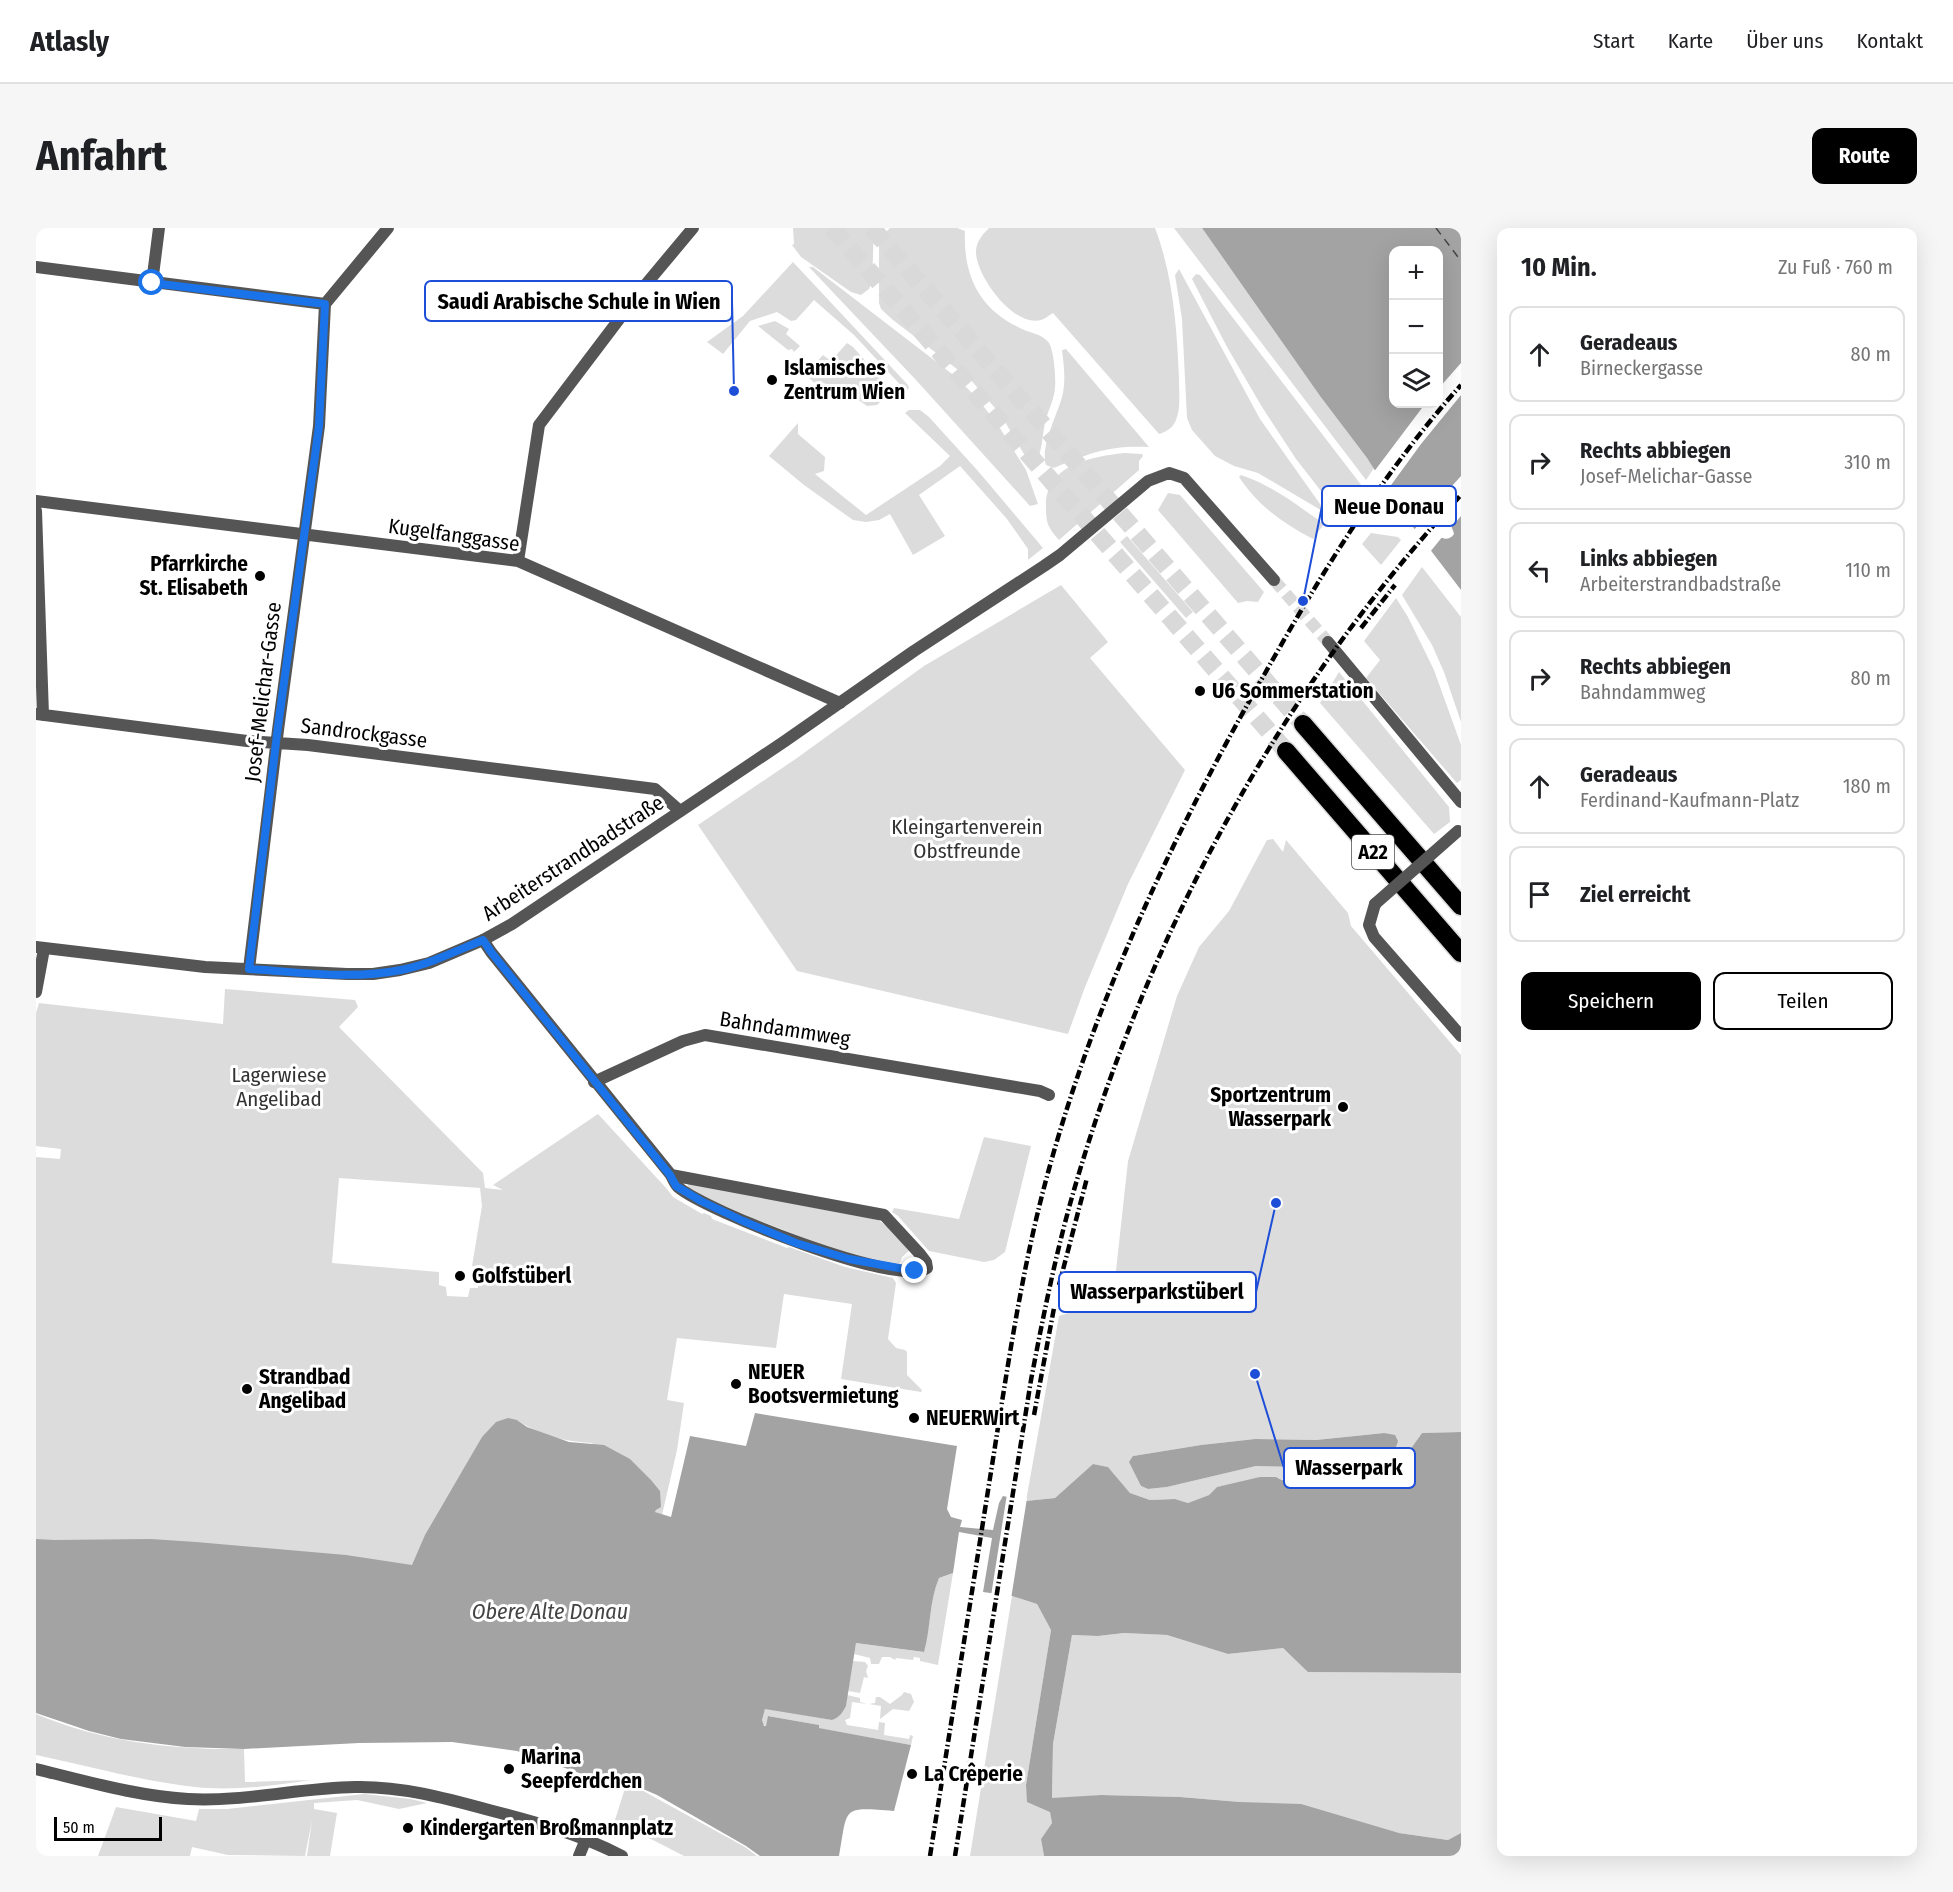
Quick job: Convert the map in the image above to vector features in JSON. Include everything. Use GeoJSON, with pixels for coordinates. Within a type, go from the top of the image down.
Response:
{"type":"FeatureCollection","features":[{"type":"Feature","properties":{"kind":"highway","name":"A22"},"geometry":{"type":"LineString","coordinates":[[1303,724],[1461,906]]}},
{"type":"Feature","properties":{"kind":"highway","name":"A22"},"geometry":{"type":"LineString","coordinates":[[1286,751],[1461,953]]}},
{"type":"Feature","properties":{"kind":"street"},"geometry":{"type":"LineString","coordinates":[[152,283],[159,228]]}},
{"type":"Feature","properties":{"kind":"street"},"geometry":{"type":"LineString","coordinates":[[36,267],[325,304],[388,228]]}},
{"type":"Feature","properties":{"kind":"street"},"geometry":{"type":"LineString","coordinates":[[518,561],[539,424],[642,289],[693,228]]}},
{"type":"Feature","properties":{"kind":"street","name":"Josef-Melichar-Gasse"},"geometry":{"type":"LineString","coordinates":[[249,969],[276,743],[319,426],[325,304]]}},
{"type":"Feature","properties":{"kind":"street","name":"Arbeiterstrandbadstraße"},"geometry":{"type":"LineString","coordinates":[[40,948],[204,967],[347,974],[372,974],[429,963],[483,940],[512,924],[914,651],[1060,555],[1148,481],[1169,473],[1184,478],[1274,580]]}},
{"type":"Feature","properties":{"kind":"street","name":"Kugelfanggasse"},"geometry":{"type":"LineString","coordinates":[[36,501],[518,561],[840,703]]}},
{"type":"Feature","properties":{"kind":"street"},"geometry":{"type":"LineString","coordinates":[[36,511],[39,714]]}},
{"type":"Feature","properties":{"kind":"street"},"geometry":{"type":"LineString","coordinates":[[1328,642],[1461,802]]}},
{"type":"Feature","properties":{"kind":"street","name":"Sandrockgasse"},"geometry":{"type":"LineString","coordinates":[[39,714],[656,789],[680,811]]}},
{"type":"Feature","properties":{"kind":"street"},"geometry":{"type":"LineString","coordinates":[[1459,830],[1374,904],[1369,925],[1374,937],[1461,1036]]}},
{"type":"Feature","properties":{"kind":"street"},"geometry":{"type":"LineString","coordinates":[[483,940],[670,1175],[676,1186],[743,1221],[796,1243],[889,1268],[915,1271],[927,1268],[920,1254],[884,1215],[670,1175]]}},
{"type":"Feature","properties":{"kind":"street"},"geometry":{"type":"LineString","coordinates":[[36,992],[40,948]]}},
{"type":"Feature","properties":{"kind":"street","name":"Bahndammweg"},"geometry":{"type":"LineString","coordinates":[[594,1082],[683,1041],[705,1035],[1040,1091],[1049,1095]]}},
{"type":"Feature","properties":{"kind":"street"},"geometry":{"type":"LineString","coordinates":[[36,1769],[131,1791],[186,1799],[253,1797],[353,1787],[406,1790],[441,1797],[540,1824],[586,1839],[622,1856]]}},
{"type":"Feature","properties":{"kind":"street"},"geometry":{"type":"LineString","coordinates":[[579,1856],[586,1839]]}},
{"type":"Feature","properties":{"kind":"green space"},"geometry":{"type":"Polygon","coordinates":[[[793,228],[874,228],[872,282],[869,289],[861,295],[851,292],[801,257],[792,245],[794,244],[793,228]]]}},
{"type":"Feature","properties":{"kind":"green space"},"geometry":{"type":"Polygon","coordinates":[[[890,228],[957,228],[965,231],[967,262],[976,289],[984,301],[1006,320],[1040,336],[1049,343],[1054,365],[1055,388],[1040,454],[1035,464],[1028,461],[1001,415],[970,379],[881,309],[879,303],[879,245],[882,236],[890,228]]]}},
{"type":"Feature","properties":{"kind":"green space"},"geometry":{"type":"Polygon","coordinates":[[[989,228],[1155,228],[1170,283],[1177,340],[1178,415],[1167,431],[1159,434],[1053,313],[1041,320],[1030,320],[1019,316],[998,298],[982,274],[976,252],[980,239],[989,228]]]}},
{"type":"Feature","properties":{"kind":"green space"},"geometry":{"type":"Polygon","coordinates":[[[1174,228],[1202,228],[1320,396],[1374,468],[1366,480],[1174,228]]]}},
{"type":"Feature","properties":{"kind":"green space"},"geometry":{"type":"Polygon","coordinates":[[[793,262],[908,385],[909,388],[906,391],[854,335],[814,300],[796,320],[791,321],[777,312],[750,321],[723,354],[707,342],[743,316],[793,262]]]}},
{"type":"Feature","properties":{"kind":"green space"},"geometry":{"type":"Polygon","coordinates":[[[809,267],[813,267],[956,377],[977,398],[998,425],[1026,470],[1038,504],[1030,506],[916,380],[809,267]]]}},
{"type":"Feature","properties":{"kind":"green space"},"geometry":{"type":"Polygon","coordinates":[[[1179,269],[1260,419],[1324,512],[1258,473],[1234,466],[1215,456],[1192,430],[1187,418],[1182,319],[1175,275],[1179,269]]]}},
{"type":"Feature","properties":{"kind":"green space"},"geometry":{"type":"Polygon","coordinates":[[[1196,274],[1200,275],[1362,486],[1335,509],[1296,459],[1262,407],[1227,347],[1192,279],[1196,274]]]}},
{"type":"Feature","properties":{"kind":"green space"},"geometry":{"type":"Polygon","coordinates":[[[775,321],[789,329],[786,334],[800,346],[794,352],[792,349],[788,350],[758,326],[775,321]]]}},
{"type":"Feature","properties":{"kind":"green space"},"geometry":{"type":"Polygon","coordinates":[[[847,343],[892,391],[877,405],[867,406],[841,388],[823,383],[819,387],[808,377],[812,373],[809,370],[823,355],[831,361],[847,343]]]}},
{"type":"Feature","properties":{"kind":"green space"},"geometry":{"type":"Polygon","coordinates":[[[1066,349],[1149,447],[1111,449],[1089,454],[1054,468],[1046,465],[1047,441],[1063,391],[1062,350],[1066,349]]]}},
{"type":"Feature","properties":{"kind":"green space"},"geometry":{"type":"Polygon","coordinates":[[[909,410],[920,410],[929,417],[1043,548],[1028,560],[1028,549],[1007,519],[960,466],[919,495],[945,536],[913,555],[890,514],[879,520],[866,522],[853,520],[804,485],[769,456],[798,423],[798,434],[825,457],[824,471],[815,474],[866,515],[940,466],[950,456],[905,413],[909,410]]]}},
{"type":"Feature","properties":{"kind":"green space"},"geometry":{"type":"Polygon","coordinates":[[[1124,453],[1142,454],[1139,470],[1059,540],[1046,518],[1048,493],[1053,481],[1061,473],[1084,461],[1124,453]]]}},
{"type":"Feature","properties":{"kind":"green space"},"geometry":{"type":"Polygon","coordinates":[[[1241,475],[1274,490],[1324,524],[1313,539],[1302,533],[1263,506],[1239,477],[1241,475]]]}},
{"type":"Feature","properties":{"kind":"green space"},"geometry":{"type":"Polygon","coordinates":[[[1168,493],[1180,495],[1264,592],[1258,602],[1238,603],[1158,510],[1168,493]]]}},
{"type":"Feature","properties":{"kind":"green space"},"geometry":{"type":"Polygon","coordinates":[[[1371,533],[1398,537],[1401,540],[1381,565],[1362,544],[1371,533]]]}},
{"type":"Feature","properties":{"kind":"green space"},"geometry":{"type":"Polygon","coordinates":[[[1127,536],[1193,612],[1186,618],[1120,542],[1127,536]]]}},
{"type":"Feature","properties":{"kind":"green space"},"geometry":{"type":"Polygon","coordinates":[[[1422,567],[1461,617],[1461,722],[1432,645],[1402,595],[1422,567]]]}},
{"type":"Feature","properties":{"kind":"green space","name":"Kleingartenverein Obstfreunde"},"geometry":{"type":"Polygon","coordinates":[[[1061,585],[1108,642],[1090,658],[1185,770],[1128,884],[1068,1034],[797,971],[698,825],[797,758],[924,666],[1061,585]]]}},
{"type":"Feature","properties":{"kind":"green space"},"geometry":{"type":"Polygon","coordinates":[[[1396,598],[1434,670],[1461,745],[1461,780],[1457,783],[1366,678],[1380,660],[1364,641],[1396,598]]]}},
{"type":"Feature","properties":{"kind":"green space"},"geometry":{"type":"Polygon","coordinates":[[[1339,672],[1449,807],[1450,822],[1434,834],[1320,703],[1339,672]]]}},
{"type":"Feature","properties":{"kind":"green space"},"geometry":{"type":"Polygon","coordinates":[[[1273,839],[1283,852],[1286,840],[1348,913],[1351,926],[1461,1055],[1461,1432],[1422,1433],[1402,1459],[1380,1471],[1352,1481],[1334,1476],[1294,1481],[1276,1477],[1217,1487],[1209,1495],[1188,1503],[1175,1499],[1150,1500],[1130,1493],[1108,1467],[1093,1464],[1055,1498],[1026,1501],[1059,1316],[1113,1298],[1128,1161],[1177,996],[1199,947],[1229,911],[1267,840],[1273,839]],[[1384,1433],[1316,1440],[1255,1439],[1133,1456],[1141,1486],[1148,1489],[1167,1487],[1256,1466],[1380,1458],[1384,1433]]]}},
{"type":"Feature","properties":{"kind":"green space","name":"Lagerwiese Angelibad"},"geometry":{"type":"Polygon","coordinates":[[[225,989],[355,1000],[358,1007],[339,1027],[483,1173],[485,1188],[503,1190],[493,1185],[598,1114],[673,1197],[702,1214],[787,1248],[845,1267],[893,1278],[896,1283],[888,1339],[896,1348],[907,1352],[907,1375],[922,1390],[921,1392],[841,1379],[852,1304],[784,1294],[776,1348],[677,1338],[667,1400],[684,1403],[677,1450],[662,1515],[655,1512],[657,1509],[592,1443],[553,1437],[517,1420],[482,1437],[413,1565],[36,1652],[36,1157],[60,1159],[61,1149],[36,1146],[36,1013],[39,1003],[223,1024],[225,989]],[[339,1178],[332,1263],[439,1272],[439,1285],[446,1287],[447,1296],[468,1297],[470,1288],[478,1288],[479,1267],[472,1266],[482,1206],[480,1188],[339,1178]]]}},
{"type":"Feature","properties":{"kind":"green space"},"geometry":{"type":"Polygon","coordinates":[[[984,1137],[1031,1146],[1005,1252],[994,1260],[984,1262],[929,1251],[892,1212],[894,1208],[959,1219],[984,1137]]]}},
{"type":"Feature","properties":{"kind":"green space"},"geometry":{"type":"Polygon","coordinates":[[[688,1183],[878,1220],[891,1229],[909,1251],[902,1257],[899,1265],[851,1256],[752,1218],[688,1189],[688,1183]]]}},
{"type":"Feature","properties":{"kind":"green space"},"geometry":{"type":"Polygon","coordinates":[[[953,1573],[938,1665],[920,1661],[920,1658],[914,1657],[913,1660],[896,1658],[895,1660],[882,1657],[879,1664],[871,1664],[870,1658],[854,1654],[856,1643],[923,1652],[933,1596],[939,1578],[953,1573]]]}},
{"type":"Feature","properties":{"kind":"green space"},"geometry":{"type":"Polygon","coordinates":[[[1012,1596],[1037,1604],[1051,1630],[1026,1785],[1028,1802],[1050,1811],[1052,1823],[1041,1839],[1044,1856],[970,1856],[1012,1596]]]}},
{"type":"Feature","properties":{"kind":"green space"},"geometry":{"type":"Polygon","coordinates":[[[1124,1633],[1167,1635],[1228,1654],[1283,1648],[1309,1672],[1461,1673],[1461,1833],[1448,1840],[1399,1833],[1240,1802],[1180,1797],[1101,1795],[1052,1799],[1053,1744],[1072,1635],[1098,1636],[1124,1633]]]}},
{"type":"Feature","properties":{"kind":"green space"},"geometry":{"type":"Polygon","coordinates":[[[853,1661],[865,1662],[868,1666],[866,1671],[868,1678],[864,1677],[860,1693],[848,1691],[853,1661]]]}},
{"type":"Feature","properties":{"kind":"green space"},"geometry":{"type":"Polygon","coordinates":[[[904,1692],[911,1694],[914,1702],[909,1711],[893,1709],[880,1719],[881,1706],[869,1704],[875,1703],[876,1697],[880,1697],[890,1704],[904,1692]]]}},
{"type":"Feature","properties":{"kind":"green space"},"geometry":{"type":"Polygon","coordinates":[[[847,1695],[860,1698],[860,1702],[867,1704],[852,1702],[850,1718],[845,1720],[847,1725],[878,1730],[879,1722],[885,1723],[884,1735],[909,1739],[910,1735],[913,1736],[911,1745],[818,1728],[818,1725],[769,1716],[766,1726],[763,1725],[765,1708],[832,1720],[846,1706],[847,1695]]]}},
{"type":"Feature","properties":{"kind":"green space"},"geometry":{"type":"Polygon","coordinates":[[[36,1714],[61,1724],[112,1738],[164,1746],[244,1749],[245,1782],[310,1780],[252,1787],[195,1787],[135,1777],[36,1755],[36,1714]]]}},
{"type":"Feature","properties":{"kind":"green space"},"geometry":{"type":"Polygon","coordinates":[[[627,1782],[745,1847],[757,1856],[684,1856],[614,1823],[627,1782]]]}},
{"type":"Feature","properties":{"kind":"green space"},"geometry":{"type":"Polygon","coordinates":[[[364,1794],[427,1803],[399,1809],[357,1800],[314,1803],[314,1809],[337,1813],[330,1856],[307,1856],[312,1820],[305,1856],[228,1855],[192,1847],[190,1856],[98,1856],[116,1807],[196,1821],[199,1809],[227,1809],[364,1794]]]}},
{"type":"Feature","properties":{"kind":"water"},"geometry":{"type":"Polygon","coordinates":[[[1202,228],[1461,228],[1461,590],[1403,514],[1367,458],[1320,396],[1202,228]],[[1426,504],[1421,511],[1425,521],[1439,536],[1444,539],[1450,538],[1454,534],[1447,520],[1426,504]]]}},
{"type":"Feature","properties":{"kind":"water","name":"Obere Alte Donau"},"geometry":{"type":"Polygon","coordinates":[[[755,1413],[957,1446],[947,1509],[951,1517],[962,1520],[960,1527],[993,1530],[999,1503],[1003,1496],[1026,1501],[1055,1498],[1093,1464],[1108,1467],[1130,1493],[1150,1500],[1175,1499],[1188,1503],[1209,1495],[1217,1487],[1260,1477],[1276,1477],[1297,1482],[1335,1475],[1349,1481],[1359,1480],[1393,1466],[1405,1457],[1422,1433],[1461,1432],[1461,1673],[1308,1672],[1283,1648],[1228,1654],[1167,1635],[1124,1633],[1098,1636],[1072,1635],[1053,1744],[1052,1798],[1101,1795],[1301,1804],[1399,1833],[1448,1840],[1461,1833],[1461,1851],[1454,1856],[1044,1856],[1041,1839],[1052,1823],[1050,1812],[1027,1802],[1026,1785],[1051,1630],[1037,1604],[1012,1596],[983,1592],[992,1538],[959,1532],[953,1573],[939,1578],[936,1587],[924,1652],[856,1643],[846,1706],[837,1718],[832,1720],[765,1709],[762,1720],[764,1726],[766,1726],[768,1716],[911,1745],[894,1811],[864,1809],[850,1813],[846,1819],[839,1856],[760,1856],[657,1795],[627,1782],[599,1780],[517,1751],[452,1742],[359,1743],[244,1749],[185,1747],[121,1739],[36,1713],[36,1539],[151,1539],[196,1542],[346,1555],[412,1565],[425,1535],[482,1437],[496,1422],[508,1418],[517,1420],[527,1427],[569,1442],[604,1445],[630,1459],[660,1491],[661,1507],[655,1512],[671,1517],[690,1436],[746,1446],[755,1413]]]}},
{"type":"Feature","properties":{"kind":"water"},"geometry":{"type":"Polygon","coordinates":[[[1384,1433],[1395,1435],[1398,1441],[1392,1451],[1380,1458],[1312,1467],[1256,1466],[1167,1487],[1148,1489],[1141,1486],[1129,1462],[1133,1456],[1201,1445],[1255,1439],[1316,1440],[1384,1433]]]}},
{"type":"Feature","properties":{"kind":"pier"},"geometry":{"type":"Polygon","coordinates":[[[1461,363],[1461,395],[1386,492],[1373,473],[1422,408],[1443,408],[1443,383],[1461,363]]]}},
{"type":"Feature","properties":{"kind":"pier"},"geometry":{"type":"Polygon","coordinates":[[[1461,476],[1461,516],[1450,529],[1432,508],[1461,476]]]}},
{"type":"Feature","properties":{"kind":"pier"},"geometry":{"type":"Polygon","coordinates":[[[1426,516],[1443,536],[1430,552],[1413,531],[1426,516]]]}},
{"type":"Feature","properties":{"kind":"pier"},"geometry":{"type":"Polygon","coordinates":[[[1007,1494],[1027,1498],[1011,1599],[991,1596],[1007,1494]]]}},
{"type":"Feature","properties":{"kind":"ferry route"},"geometry":{"type":"LineString","coordinates":[[1436,228],[1461,261]]}},
{"type":"Feature","properties":{"kind":"tunnel"},"geometry":{"type":"LineString","coordinates":[[832,228],[1286,751]]}},
{"type":"Feature","properties":{"kind":"tunnel"},"geometry":{"type":"LineString","coordinates":[[872,228],[1303,724]]}},
{"type":"Feature","properties":{"kind":"tunnel"},"geometry":{"type":"LineString","coordinates":[[1274,580],[1328,642]]}},
{"type":"Feature","properties":{"kind":"railway"},"geometry":{"type":"LineString","coordinates":[[930,1856],[1021,1291],[1046,1180],[1065,1113],[1088,1048],[1139,920],[1230,735],[1308,599],[1379,488],[1432,418],[1461,385]]}},
{"type":"Feature","properties":{"kind":"railway"},"geometry":{"type":"LineString","coordinates":[[955,1856],[1031,1380],[1067,1213],[1105,1094],[1141,1000],[1181,909],[1227,820],[1278,733],[1334,650],[1395,571],[1461,495]]}},
{"type":"Feature","properties":{"kind":"railway"},"geometry":{"type":"LineString","coordinates":[[1361,628],[1395,585]]}},
{"type":"Feature","properties":{"kind":"railway"},"geometry":{"type":"LineString","coordinates":[[1059,1285],[1087,1178]]}},
{"type":"Feature","properties":{"kind":"railway"},"geometry":{"type":"LineString","coordinates":[[1034,1415],[1054,1308]]}},
{"type":"Feature","properties":{"kind":"place","name":"Islamisches Zentrum Wien"},"geometry":{"type":"Point","coordinates":[772,380]}},
{"type":"Feature","properties":{"kind":"place","name":"Saudi Arabische Schule in Wien"},"geometry":{"type":"Point","coordinates":[734,391]}},
{"type":"Feature","properties":{"kind":"place","name":"Pfarrkirche St. Elisabeth"},"geometry":{"type":"Point","coordinates":[260,576]}},
{"type":"Feature","properties":{"kind":"place","name":"Neue Donau"},"geometry":{"type":"Point","coordinates":[1303,601]}},
{"type":"Feature","properties":{"kind":"place","name":"U6 Sommerstation"},"geometry":{"type":"Point","coordinates":[1200,691]}},
{"type":"Feature","properties":{"kind":"place","name":"Sportzentrum Wasserpark"},"geometry":{"type":"Point","coordinates":[1343,1107]}},
{"type":"Feature","properties":{"kind":"place","name":"Wasserparkstüberl"},"geometry":{"type":"Point","coordinates":[1276,1203]}},
{"type":"Feature","properties":{"kind":"place","name":"Golfstüberl"},"geometry":{"type":"Point","coordinates":[460,1276]}},
{"type":"Feature","properties":{"kind":"place","name":"Wasserpark"},"geometry":{"type":"Point","coordinates":[1255,1374]}},
{"type":"Feature","properties":{"kind":"place","name":"NEUER Bootsvermietung"},"geometry":{"type":"Point","coordinates":[736,1384]}},
{"type":"Feature","properties":{"kind":"place","name":"Strandbad Angelibad"},"geometry":{"type":"Point","coordinates":[247,1389]}},
{"type":"Feature","properties":{"kind":"place","name":"NEUERWirt"},"geometry":{"type":"Point","coordinates":[914,1418]}},
{"type":"Feature","properties":{"kind":"place","name":"Marina Seepferdchen"},"geometry":{"type":"Point","coordinates":[509,1769]}},
{"type":"Feature","properties":{"kind":"place","name":"La Crêperie"},"geometry":{"type":"Point","coordinates":[912,1774]}},
{"type":"Feature","properties":{"kind":"place","name":"Kindergarten Broßmannplatz"},"geometry":{"type":"Point","coordinates":[408,1828]}},
{"type":"Feature","properties":{"kind":"route"},"geometry":{"type":"LineString","coordinates":[[152,283],[325,304],[319,426],[277,734],[249,969],[372,974],[429,963],[483,940],[670,1175],[676,1186],[743,1221],[796,1243],[849,1259],[915,1271]]}}]}
